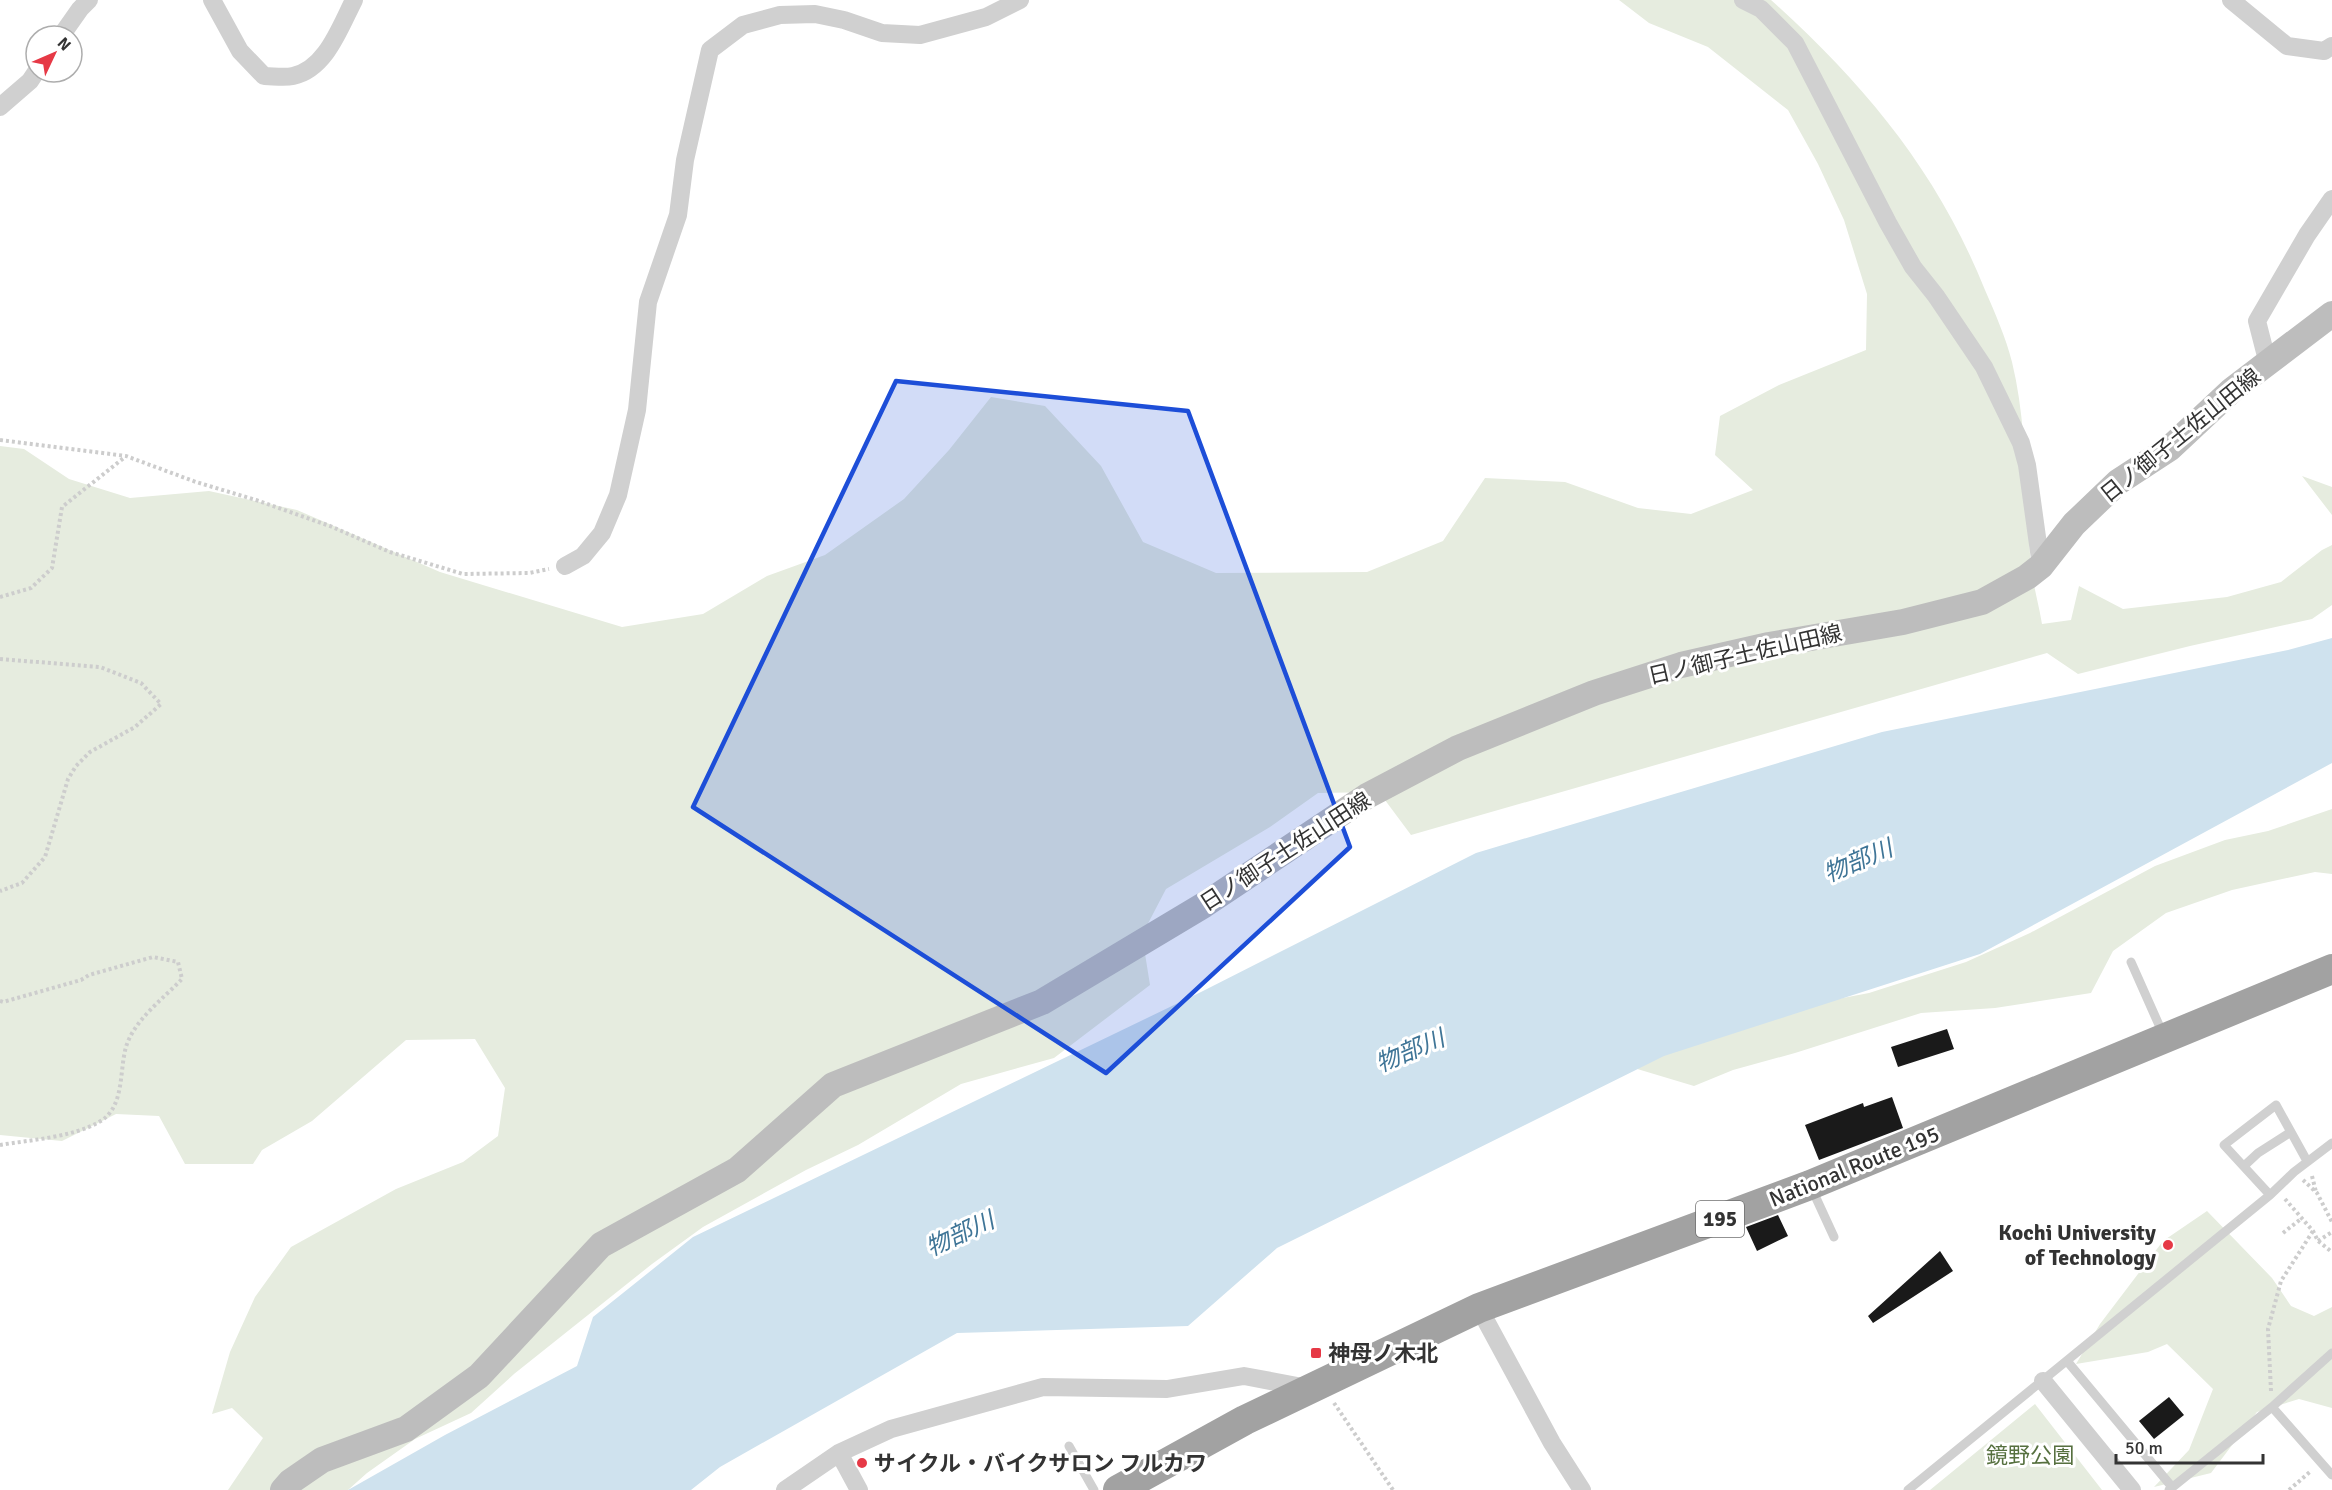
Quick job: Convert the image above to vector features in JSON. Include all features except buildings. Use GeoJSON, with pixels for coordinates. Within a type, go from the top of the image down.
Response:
{"type":"FeatureCollection","features":[{"type":"Feature","properties":{"kind":"highway","name":"National Route 195"},"geometry":{"type":"LineString","coordinates":[[1118,1490],[1245,1420],[1479,1308],[1810,1185],[2332,969]]}},
{"type":"Feature","properties":{"kind":"main road","name":"日ノ御子土佐山田線"},"geometry":{"type":"LineString","coordinates":[[283,1490],[322,1460],[406,1429],[479,1376],[601,1245],[737,1170],[833,1085],[1042,1002],[1204,905],[1367,796],[1458,748],[1594,693],[1681,665],[1769,645],[1903,622],[1982,602],[2027,577],[2041,566],[2073,524],[2118,482],[2170,448],[2232,390],[2332,314]]}},
{"type":"Feature","properties":{"kind":"street"},"geometry":{"type":"LineString","coordinates":[[69,24],[89,0]]}},
{"type":"Feature","properties":{"kind":"street"},"geometry":{"type":"LineString","coordinates":[[212,0],[240,51],[264,76],[292,76],[307,70],[325,54],[354,0]]}},
{"type":"Feature","properties":{"kind":"street"},"geometry":{"type":"LineString","coordinates":[[565,566],[583,556],[602,533],[618,495],[638,410],[648,302],[678,215],[685,160],[710,50],[742,26],[780,15],[815,14],[844,20],[882,33],[920,35],[986,17],[1020,0]]}},
{"type":"Feature","properties":{"kind":"street"},"geometry":{"type":"LineString","coordinates":[[1743,0],[1761,9],[1795,42],[1913,267],[1936,296],[1984,367],[2021,442],[2027,465],[2041,566]]}},
{"type":"Feature","properties":{"kind":"street"},"geometry":{"type":"LineString","coordinates":[[2231,0],[2287,46],[2324,51],[2332,46]]}},
{"type":"Feature","properties":{"kind":"street"},"geometry":{"type":"LineString","coordinates":[[0,107],[27,84]]}},
{"type":"Feature","properties":{"kind":"street"},"geometry":{"type":"LineString","coordinates":[[2268,364],[2258,321],[2307,235],[2332,199]]}},
{"type":"Feature","properties":{"kind":"street"},"geometry":{"type":"LineString","coordinates":[[1479,1308],[1552,1443],[1582,1490]]}},
{"type":"Feature","properties":{"kind":"street"},"geometry":{"type":"LineString","coordinates":[[785,1490],[839,1453],[891,1429],[1043,1387],[1167,1389],[1244,1376],[1315,1386]]}},
{"type":"Feature","properties":{"kind":"street"},"geometry":{"type":"LineString","coordinates":[[2043,1381],[2132,1490]]}},
{"type":"Feature","properties":{"kind":"street"},"geometry":{"type":"LineString","coordinates":[[839,1453],[859,1490]]}},
{"type":"Feature","properties":{"kind":"lane"},"geometry":{"type":"LineString","coordinates":[[2131,962],[2165,1039]]}},
{"type":"Feature","properties":{"kind":"lane"},"geometry":{"type":"LineString","coordinates":[[2270,1195],[2224,1145],[2276,1105],[2307,1161]]}},
{"type":"Feature","properties":{"kind":"lane"},"geometry":{"type":"LineString","coordinates":[[2244,1166],[2258,1153],[2291,1132]]}},
{"type":"Feature","properties":{"kind":"lane"},"geometry":{"type":"LineString","coordinates":[[1908,1490],[2270,1195],[2307,1161],[2332,1143]]}},
{"type":"Feature","properties":{"kind":"lane"},"geometry":{"type":"LineString","coordinates":[[1810,1185],[1834,1237]]}},
{"type":"Feature","properties":{"kind":"lane"},"geometry":{"type":"LineString","coordinates":[[2067,1361],[2170,1489],[2272,1407],[2332,1353]]}},
{"type":"Feature","properties":{"kind":"lane"},"geometry":{"type":"LineString","coordinates":[[2272,1407],[2332,1475]]}},
{"type":"Feature","properties":{"kind":"lane"},"geometry":{"type":"LineString","coordinates":[[1069,1446],[1094,1490]]}},
{"type":"Feature","properties":{"kind":"path"},"geometry":{"type":"LineString","coordinates":[[0,440],[126,456],[196,482],[330,526],[390,552],[462,574],[529,573],[565,566]]}},
{"type":"Feature","properties":{"kind":"path"},"geometry":{"type":"LineString","coordinates":[[0,597],[31,588],[52,568],[62,507],[126,456]]}},
{"type":"Feature","properties":{"kind":"path"},"geometry":{"type":"LineString","coordinates":[[0,659],[99,667],[141,683],[161,704],[135,727],[90,752],[76,766],[68,779],[45,856],[22,883],[0,891]]}},
{"type":"Feature","properties":{"kind":"path"},"geometry":{"type":"LineString","coordinates":[[0,1001],[81,980],[89,975],[153,957],[178,962],[182,980],[138,1024],[126,1046],[117,1104],[100,1122],[72,1131],[0,1145]]}},
{"type":"Feature","properties":{"kind":"path"},"geometry":{"type":"LineString","coordinates":[[2294,1172],[2317,1193],[2332,1222]]}},
{"type":"Feature","properties":{"kind":"path"},"geometry":{"type":"LineString","coordinates":[[2270,1195],[2285,1199],[2313,1231],[2318,1241],[2332,1252]]}},
{"type":"Feature","properties":{"kind":"path"},"geometry":{"type":"LineString","coordinates":[[2283,1233],[2302,1218]]}},
{"type":"Feature","properties":{"kind":"path"},"geometry":{"type":"LineString","coordinates":[[2272,1407],[2268,1329],[2281,1281],[2313,1231]]}},
{"type":"Feature","properties":{"kind":"path"},"geometry":{"type":"LineString","coordinates":[[2318,1241],[2332,1232]]}},
{"type":"Feature","properties":{"kind":"path"},"geometry":{"type":"LineString","coordinates":[[1315,1386],[1394,1490]]}},
{"type":"Feature","properties":{"kind":"path"},"geometry":{"type":"LineString","coordinates":[[2289,1490],[2322,1463]]}},
{"type":"Feature","properties":{"kind":"highlighted area"},"geometry":{"type":"Polygon","coordinates":[[[896,381],[1188,411],[1350,847],[1106,1073],[693,807],[896,381]]]}},
{"type":"Feature","properties":{"kind":"green space"},"geometry":{"type":"Polygon","coordinates":[[[1619,0],[1771,0],[1837,64],[1895,132],[1921,168],[1945,206],[1966,247],[2000,326],[2012,362],[2021,412],[2031,566],[2042,624],[2071,620],[2079,586],[2123,609],[2227,597],[2281,582],[2322,550],[2332,545],[2332,605],[2312,619],[2078,674],[2047,653],[1411,835],[1379,792],[1318,793],[1270,827],[1166,889],[1142,935],[1150,985],[1054,1058],[961,1084],[858,1145],[806,1170],[703,1227],[652,1264],[514,1374],[471,1413],[415,1439],[367,1473],[348,1490],[228,1490],[263,1438],[232,1408],[212,1414],[230,1352],[255,1297],[291,1247],[396,1189],[463,1162],[498,1136],[505,1088],[475,1039],[406,1040],[312,1121],[262,1150],[253,1164],[185,1164],[159,1116],[116,1114],[62,1141],[0,1135],[0,446],[24,449],[69,479],[130,498],[209,491],[297,510],[440,572],[622,627],[703,614],[767,576],[825,555],[904,499],[949,450],[991,397],[1045,406],[1101,466],[1143,542],[1216,573],[1367,572],[1443,541],[1485,478],[1565,482],[1638,508],[1691,514],[1753,490],[1715,455],[1720,416],[1779,385],[1866,350],[1867,294],[1844,220],[1818,164],[1788,110],[1708,47],[1649,23],[1619,0]]]}},
{"type":"Feature","properties":{"kind":"green space"},"geometry":{"type":"Polygon","coordinates":[[[2302,476],[2332,487],[2332,515],[2302,476]]]}},
{"type":"Feature","properties":{"kind":"green space"},"geometry":{"type":"Polygon","coordinates":[[[2332,809],[2332,874],[2315,872],[2232,890],[2166,913],[2113,951],[2091,993],[1995,1008],[1921,1013],[1733,1070],[1694,1086],[1634,1068],[1680,1037],[1785,1009],[1869,993],[1966,962],[2030,933],[2155,866],[2225,840],[2268,831],[2332,809]]]}},
{"type":"Feature","properties":{"kind":"green space"},"geometry":{"type":"Polygon","coordinates":[[[2207,1211],[2272,1278],[2291,1306],[2314,1316],[2332,1307],[2332,1408],[2299,1399],[2257,1412],[2211,1473],[2154,1487],[2189,1450],[2213,1389],[2167,1344],[2148,1352],[2076,1364],[2100,1324],[2163,1241],[2207,1211]]]}},
{"type":"Feature","properties":{"kind":"green space","name":"鏡野公園"},"geometry":{"type":"Polygon","coordinates":[[[2035,1404],[2102,1490],[1930,1490],[2035,1404]]]}},
{"type":"Feature","properties":{"kind":"water","name":"物部川"},"geometry":{"type":"Polygon","coordinates":[[[2332,638],[2332,763],[1980,954],[1664,1056],[1277,1248],[1188,1326],[957,1333],[720,1467],[691,1490],[348,1490],[445,1435],[577,1366],[593,1317],[693,1237],[1201,992],[1476,853],[1882,732],[2288,650],[2332,638]]]}},
{"type":"Feature","properties":{"kind":"place","name":"Kochi University of Technology"},"geometry":{"type":"Point","coordinates":[2168,1245]}},
{"type":"Feature","properties":{"kind":"place","name":"神母ノ木北"},"geometry":{"type":"Point","coordinates":[1316,1353]}},
{"type":"Feature","properties":{"kind":"place","name":"サイクル・バイクサロン フルカワ"},"geometry":{"type":"Point","coordinates":[862,1463]}}]}
